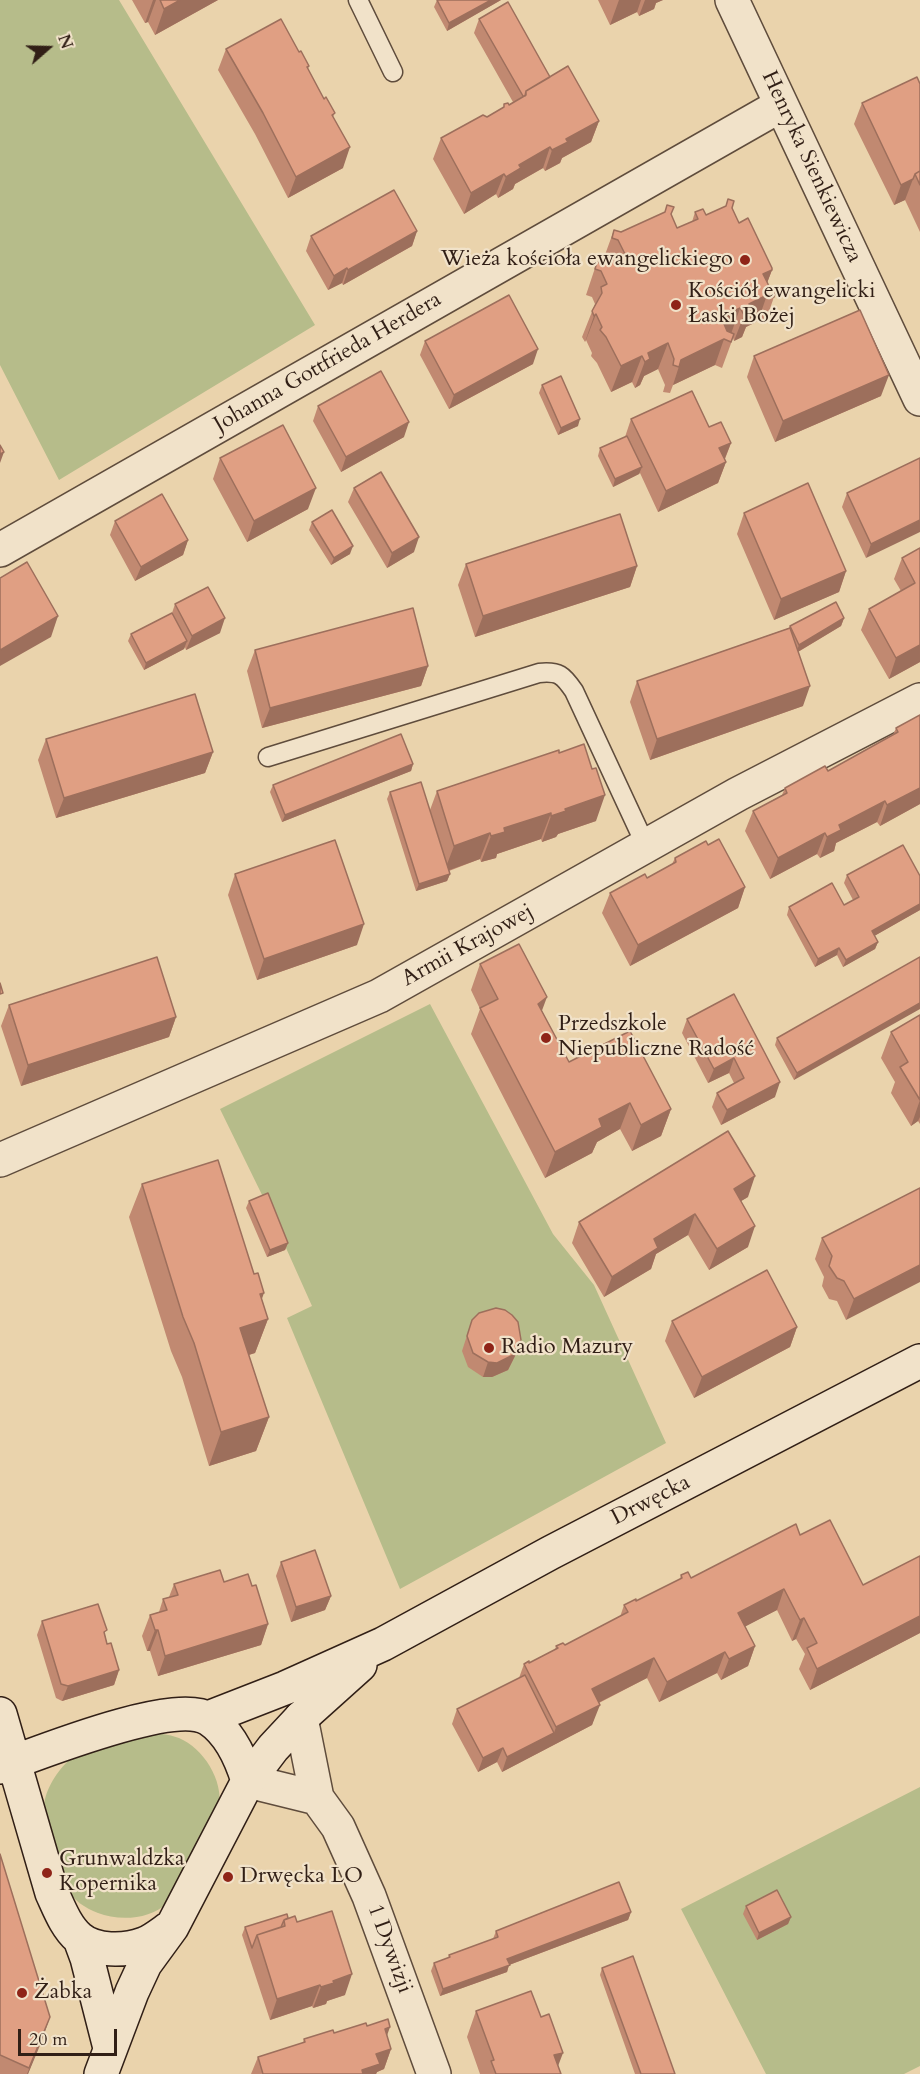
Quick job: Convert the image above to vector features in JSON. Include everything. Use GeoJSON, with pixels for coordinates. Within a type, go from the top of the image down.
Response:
{"type":"FeatureCollection","features":[{"type":"Feature","properties":{"kind":"street","name":"Henryka Sienkiewicza"},"geometry":{"type":"LineString","coordinates":[[732,0],[920,399]]}},
{"type":"Feature","properties":{"kind":"street","name":"Johanna Gottfrieda Herdera"},"geometry":{"type":"LineString","coordinates":[[0,550],[781,105]]}},
{"type":"Feature","properties":{"kind":"street","name":"Armii Krajowej"},"geometry":{"type":"LineString","coordinates":[[0,1160],[379,996],[738,794],[920,700]]}},
{"type":"Feature","properties":{"kind":"street","name":"Drwęcka"},"geometry":{"type":"LineString","coordinates":[[208,1718],[285,1688],[383,1644],[560,1548],[920,1361]]}},
{"type":"Feature","properties":{"kind":"street","name":"Drwęcka"},"geometry":{"type":"LineString","coordinates":[[172,1927],[248,1780],[301,1718],[383,1644]]}},
{"type":"Feature","properties":{"kind":"street"},"geometry":{"type":"LineString","coordinates":[[0,1714],[8,1765],[52,1893],[65,1920],[80,1939],[87,1958],[105,2061]]}},
{"type":"Feature","properties":{"kind":"street"},"geometry":{"type":"LineString","coordinates":[[8,1765],[138,1721],[179,1714],[208,1718],[226,1736],[240,1756],[248,1780],[317,1798]]}},
{"type":"Feature","properties":{"kind":"street","name":"1 Dywizji"},"geometry":{"type":"LineString","coordinates":[[301,1718],[317,1798],[338,1827],[369,1896],[434,2074]]}},
{"type":"Feature","properties":{"kind":"street"},"geometry":{"type":"LineString","coordinates":[[80,1939],[118,1950],[145,1944],[172,1927]]}},
{"type":"Feature","properties":{"kind":"street"},"geometry":{"type":"LineString","coordinates":[[105,2061],[145,1964],[172,1927]]}},
{"type":"Feature","properties":{"kind":"lane"},"geometry":{"type":"LineString","coordinates":[[358,0],[393,72]]}},
{"type":"Feature","properties":{"kind":"lane"},"geometry":{"type":"LineString","coordinates":[[268,758],[539,673],[554,672],[566,678],[574,691],[646,846]]}},
{"type":"Feature","properties":{"kind":"green space"},"geometry":{"type":"Polygon","coordinates":[[[0,0],[119,0],[315,325],[59,480],[0,365],[0,0]]]}},
{"type":"Feature","properties":{"kind":"green space"},"geometry":{"type":"Polygon","coordinates":[[[430,1004],[553,1234],[594,1285],[666,1443],[400,1589],[287,1318],[312,1306],[265,1201],[220,1109],[430,1004]]]}},
{"type":"Feature","properties":{"kind":"green space"},"geometry":{"type":"Polygon","coordinates":[[[147,1733],[179,1738],[204,1757],[215,1776],[220,1797],[219,1808],[167,1903],[160,1909],[143,1916],[124,1918],[106,1916],[80,1903],[66,1888],[50,1837],[44,1804],[51,1784],[67,1762],[74,1757],[105,1744],[147,1733]]]}},
{"type":"Feature","properties":{"kind":"green space"},"geometry":{"type":"Polygon","coordinates":[[[920,1787],[920,2066],[904,2074],[766,2074],[681,1909],[920,1787]]]}},
{"type":"Feature","properties":{"kind":"building"},"geometry":{"type":"Polygon","coordinates":[[[160,0],[180,0],[164,9],[160,0]]]}},
{"type":"Feature","properties":{"kind":"building"},"geometry":{"type":"Polygon","coordinates":[[[437,0],[491,0],[449,23],[437,0]]]}},
{"type":"Feature","properties":{"kind":"building"},"geometry":{"type":"Polygon","coordinates":[[[508,2],[550,77],[526,91],[525,96],[479,19],[508,2]]]}},
{"type":"Feature","properties":{"kind":"building"},"geometry":{"type":"Polygon","coordinates":[[[281,19],[299,52],[301,51],[324,99],[326,97],[335,113],[332,115],[350,147],[296,177],[226,49],[281,19]]]}},
{"type":"Feature","properties":{"kind":"building"},"geometry":{"type":"Polygon","coordinates":[[[568,66],[599,121],[566,139],[568,142],[552,150],[550,147],[519,165],[521,168],[506,177],[504,174],[471,193],[441,138],[483,115],[487,117],[504,107],[504,104],[509,105],[526,95],[526,91],[568,66]]]}},
{"type":"Feature","properties":{"kind":"building"},"geometry":{"type":"Polygon","coordinates":[[[917,77],[920,84],[920,171],[913,179],[901,185],[862,103],[917,77]]]}},
{"type":"Feature","properties":{"kind":"building"},"geometry":{"type":"Polygon","coordinates":[[[920,171],[920,185],[915,174],[920,171]]]}},
{"type":"Feature","properties":{"kind":"building"},"geometry":{"type":"Polygon","coordinates":[[[394,190],[417,231],[334,276],[311,236],[394,190]]]}},
{"type":"Feature","properties":{"kind":"building","name":"Kościół ewangelicki Łaski Bożej"},"geometry":{"type":"Polygon","coordinates":[[[728,199],[734,201],[732,208],[739,223],[748,218],[772,268],[763,274],[770,288],[776,290],[774,297],[767,295],[749,304],[751,311],[744,315],[740,308],[721,317],[727,331],[734,334],[731,342],[724,339],[681,360],[679,367],[673,365],[674,359],[668,343],[648,353],[650,359],[645,362],[642,356],[621,366],[600,330],[602,327],[596,314],[594,316],[592,311],[602,293],[601,287],[607,284],[601,271],[595,269],[597,262],[604,264],[625,254],[618,240],[612,238],[614,230],[621,232],[665,212],[667,205],[674,207],[671,214],[677,228],[698,219],[695,212],[703,209],[706,215],[726,206],[728,199]]]}},
{"type":"Feature","properties":{"kind":"building"},"geometry":{"type":"Polygon","coordinates":[[[509,295],[538,349],[454,395],[425,341],[509,295]]]}},
{"type":"Feature","properties":{"kind":"building"},"geometry":{"type":"Polygon","coordinates":[[[860,310],[889,375],[783,421],[754,356],[860,310]]]}},
{"type":"Feature","properties":{"kind":"building"},"geometry":{"type":"Polygon","coordinates":[[[381,371],[409,422],[346,457],[318,406],[381,371]]]}},
{"type":"Feature","properties":{"kind":"building"},"geometry":{"type":"Polygon","coordinates":[[[561,376],[580,419],[561,428],[542,385],[561,376]]]}},
{"type":"Feature","properties":{"kind":"building"},"geometry":{"type":"Polygon","coordinates":[[[692,391],[709,427],[721,422],[731,443],[719,448],[726,462],[666,491],[631,419],[692,391]]]}},
{"type":"Feature","properties":{"kind":"building"},"geometry":{"type":"Polygon","coordinates":[[[283,425],[316,488],[254,521],[220,458],[283,425]]]}},
{"type":"Feature","properties":{"kind":"building"},"geometry":{"type":"Polygon","coordinates":[[[627,436],[642,467],[615,479],[600,448],[627,436]]]}},
{"type":"Feature","properties":{"kind":"building"},"geometry":{"type":"Polygon","coordinates":[[[920,458],[920,520],[871,544],[847,493],[920,458]]]}},
{"type":"Feature","properties":{"kind":"building"},"geometry":{"type":"Polygon","coordinates":[[[381,472],[419,537],[392,553],[354,488],[381,472]]]}},
{"type":"Feature","properties":{"kind":"building"},"geometry":{"type":"Polygon","coordinates":[[[808,483],[846,571],[781,599],[744,513],[808,483]]]}},
{"type":"Feature","properties":{"kind":"building"},"geometry":{"type":"Polygon","coordinates":[[[162,494],[188,540],[141,567],[115,521],[162,494]]]}},
{"type":"Feature","properties":{"kind":"building"},"geometry":{"type":"Polygon","coordinates":[[[332,510],[353,546],[334,558],[312,522],[332,510]]]}},
{"type":"Feature","properties":{"kind":"building"},"geometry":{"type":"Polygon","coordinates":[[[620,514],[637,566],[483,616],[466,564],[620,514]]]}},
{"type":"Feature","properties":{"kind":"building"},"geometry":{"type":"Polygon","coordinates":[[[920,548],[920,645],[896,658],[869,609],[915,583],[902,558],[920,548]]]}},
{"type":"Feature","properties":{"kind":"building"},"geometry":{"type":"Polygon","coordinates":[[[27,562],[58,616],[0,650],[0,578],[27,562]]]}},
{"type":"Feature","properties":{"kind":"building"},"geometry":{"type":"Polygon","coordinates":[[[208,587],[225,618],[192,636],[175,604],[208,587]]]}},
{"type":"Feature","properties":{"kind":"building"},"geometry":{"type":"Polygon","coordinates":[[[836,602],[844,618],[799,645],[790,626],[836,602]]]}},
{"type":"Feature","properties":{"kind":"building"},"geometry":{"type":"Polygon","coordinates":[[[413,608],[428,666],[270,708],[255,650],[413,608]]]}},
{"type":"Feature","properties":{"kind":"building"},"geometry":{"type":"Polygon","coordinates":[[[172,613],[187,641],[146,663],[131,634],[172,613]]]}},
{"type":"Feature","properties":{"kind":"building"},"geometry":{"type":"Polygon","coordinates":[[[790,628],[810,686],[657,739],[637,681],[790,628]]]}},
{"type":"Feature","properties":{"kind":"building"},"geometry":{"type":"Polygon","coordinates":[[[195,694],[213,752],[64,798],[46,739],[195,694]]]}},
{"type":"Feature","properties":{"kind":"building"},"geometry":{"type":"Polygon","coordinates":[[[920,715],[920,788],[887,805],[885,801],[839,825],[841,830],[827,837],[825,833],[778,858],[753,811],[787,793],[785,788],[825,766],[828,771],[898,732],[896,728],[920,715]]]}},
{"type":"Feature","properties":{"kind":"building"},"geometry":{"type":"Polygon","coordinates":[[[401,734],[413,764],[285,815],[273,785],[401,734]]]}},
{"type":"Feature","properties":{"kind":"building"},"geometry":{"type":"Polygon","coordinates":[[[584,744],[592,769],[596,768],[605,795],[551,816],[551,813],[504,828],[505,832],[491,836],[490,833],[454,846],[437,791],[559,750],[559,753],[584,744]]]}},
{"type":"Feature","properties":{"kind":"building"},"geometry":{"type":"Polygon","coordinates":[[[421,782],[450,874],[419,884],[390,792],[421,782]]]}},
{"type":"Feature","properties":{"kind":"building"},"geometry":{"type":"Polygon","coordinates":[[[719,839],[745,887],[638,945],[610,893],[645,874],[647,878],[676,862],[675,858],[706,841],[708,845],[719,839]]]}},
{"type":"Feature","properties":{"kind":"building"},"geometry":{"type":"Polygon","coordinates":[[[335,840],[364,924],[264,959],[235,874],[335,840]]]}},
{"type":"Feature","properties":{"kind":"building"},"geometry":{"type":"Polygon","coordinates":[[[903,845],[920,876],[920,904],[872,931],[878,942],[846,960],[839,948],[818,959],[789,907],[832,883],[844,905],[859,897],[847,875],[903,845]]]}},
{"type":"Feature","properties":{"kind":"building"},"geometry":{"type":"Polygon","coordinates":[[[519,944],[547,997],[538,1004],[569,1062],[630,1031],[671,1109],[641,1125],[630,1103],[599,1119],[602,1127],[555,1152],[480,1008],[498,999],[480,964],[519,944]]]}},
{"type":"Feature","properties":{"kind":"building"},"geometry":{"type":"Polygon","coordinates":[[[157,957],[176,1017],[28,1065],[9,1005],[157,957]]]}},
{"type":"Feature","properties":{"kind":"building"},"geometry":{"type":"Polygon","coordinates":[[[920,957],[920,1003],[797,1073],[777,1038],[920,957]]]}},
{"type":"Feature","properties":{"kind":"building"},"geometry":{"type":"Polygon","coordinates":[[[734,994],[780,1082],[727,1110],[717,1093],[744,1078],[734,1058],[714,1069],[687,1019],[734,994]]]}},
{"type":"Feature","properties":{"kind":"building"},"geometry":{"type":"Polygon","coordinates":[[[920,1015],[920,1100],[900,1067],[908,1062],[891,1032],[920,1015]]]}},
{"type":"Feature","properties":{"kind":"building"},"geometry":{"type":"Polygon","coordinates":[[[728,1131],[755,1176],[734,1189],[755,1226],[717,1249],[695,1214],[654,1239],[658,1248],[612,1277],[579,1222],[728,1131]]]}},
{"type":"Feature","properties":{"kind":"building"},"geometry":{"type":"Polygon","coordinates":[[[218,1160],[254,1274],[258,1273],[264,1293],[260,1294],[268,1319],[240,1328],[269,1417],[221,1432],[142,1184],[218,1160]]]}},
{"type":"Feature","properties":{"kind":"building"},"geometry":{"type":"Polygon","coordinates":[[[920,1188],[920,1265],[854,1299],[844,1281],[837,1278],[829,1266],[832,1256],[822,1238],[920,1188]]]}},
{"type":"Feature","properties":{"kind":"building"},"geometry":{"type":"Polygon","coordinates":[[[268,1193],[288,1243],[270,1250],[249,1201],[268,1193]]]}},
{"type":"Feature","properties":{"kind":"building"},"geometry":{"type":"Polygon","coordinates":[[[767,1270],[797,1327],[702,1377],[672,1321],[767,1270]]]}},
{"type":"Feature","properties":{"kind":"building","name":"Radio Mazury"},"geometry":{"type":"Polygon","coordinates":[[[496,1308],[505,1310],[518,1322],[521,1340],[513,1355],[497,1363],[488,1362],[473,1353],[467,1336],[472,1320],[479,1313],[496,1308]]]}},
{"type":"Feature","properties":{"kind":"building"},"geometry":{"type":"Polygon","coordinates":[[[830,1520],[863,1585],[920,1556],[920,1616],[817,1669],[807,1648],[817,1643],[804,1618],[800,1620],[784,1589],[738,1613],[755,1646],[729,1659],[725,1652],[667,1682],[654,1658],[592,1689],[600,1705],[556,1727],[524,1664],[628,1612],[624,1605],[682,1578],[681,1575],[688,1572],[691,1578],[796,1524],[800,1535],[830,1520]]]}},
{"type":"Feature","properties":{"kind":"building"},"geometry":{"type":"Polygon","coordinates":[[[315,1550],[331,1596],[296,1607],[281,1562],[315,1550]]]}},
{"type":"Feature","properties":{"kind":"building"},"geometry":{"type":"Polygon","coordinates":[[[220,1570],[224,1582],[248,1574],[252,1586],[256,1585],[268,1624],[165,1656],[158,1630],[155,1630],[150,1615],[167,1610],[163,1599],[178,1595],[174,1584],[220,1570]]]}},
{"type":"Feature","properties":{"kind":"building"},"geometry":{"type":"Polygon","coordinates":[[[98,1604],[107,1630],[104,1632],[107,1644],[111,1643],[119,1670],[68,1686],[61,1684],[42,1621],[98,1604]]]}},
{"type":"Feature","properties":{"kind":"building"},"geometry":{"type":"Polygon","coordinates":[[[525,1675],[554,1733],[507,1757],[503,1748],[483,1758],[457,1709],[525,1675]]]}},
{"type":"Feature","properties":{"kind":"building"},"geometry":{"type":"Polygon","coordinates":[[[0,1854],[50,2017],[29,2068],[0,2055],[0,1854]]]}},
{"type":"Feature","properties":{"kind":"building"},"geometry":{"type":"Polygon","coordinates":[[[619,1882],[631,1912],[507,1959],[510,1965],[443,1989],[434,1963],[498,1937],[496,1931],[619,1882]]]}},
{"type":"Feature","properties":{"kind":"building"},"geometry":{"type":"Polygon","coordinates":[[[777,1890],[791,1917],[759,1933],[746,1906],[777,1890]]]}},
{"type":"Feature","properties":{"kind":"building"},"geometry":{"type":"Polygon","coordinates":[[[332,1911],[352,1974],[333,1981],[334,1983],[321,1987],[320,1985],[277,1999],[257,1935],[285,1926],[284,1920],[295,1916],[297,1922],[332,1911]]]}},
{"type":"Feature","properties":{"kind":"building"},"geometry":{"type":"Polygon","coordinates":[[[287,1914],[288,1918],[284,1920],[281,1927],[257,1935],[252,1948],[245,1927],[287,1914]]]}},
{"type":"Feature","properties":{"kind":"building"},"geometry":{"type":"Polygon","coordinates":[[[633,1956],[675,2074],[641,2074],[602,1968],[633,1956]]]}},
{"type":"Feature","properties":{"kind":"building"},"geometry":{"type":"Polygon","coordinates":[[[531,1991],[541,2017],[549,2014],[563,2053],[554,2055],[561,2074],[496,2074],[491,2061],[494,2060],[476,2011],[531,1991]]]}},
{"type":"Feature","properties":{"kind":"building"},"geometry":{"type":"Polygon","coordinates":[[[388,2019],[390,2027],[385,2029],[391,2049],[376,2054],[380,2064],[362,2070],[363,2074],[263,2074],[258,2057],[305,2042],[304,2039],[333,2030],[334,2033],[388,2019]]]}},
{"type":"Feature","properties":{"kind":"place","name":"Wieża kościoła ewangelickiego"},"geometry":{"type":"Point","coordinates":[745,260]}},
{"type":"Feature","properties":{"kind":"place","name":"Kościół ewangelicki Łaski Bożej"},"geometry":{"type":"Point","coordinates":[676,305]}},
{"type":"Feature","properties":{"kind":"place","name":"Przedszkole Niepubliczne Radość"},"geometry":{"type":"Point","coordinates":[546,1038]}},
{"type":"Feature","properties":{"kind":"place","name":"Radio Mazury"},"geometry":{"type":"Point","coordinates":[489,1348]}},
{"type":"Feature","properties":{"kind":"place","name":"Grunwaldzka Kopernika"},"geometry":{"type":"Point","coordinates":[47,1873]}},
{"type":"Feature","properties":{"kind":"place","name":"Drwęcka LO"},"geometry":{"type":"Point","coordinates":[228,1877]}},
{"type":"Feature","properties":{"kind":"place","name":"Żabka"},"geometry":{"type":"Point","coordinates":[22,1993]}}]}
